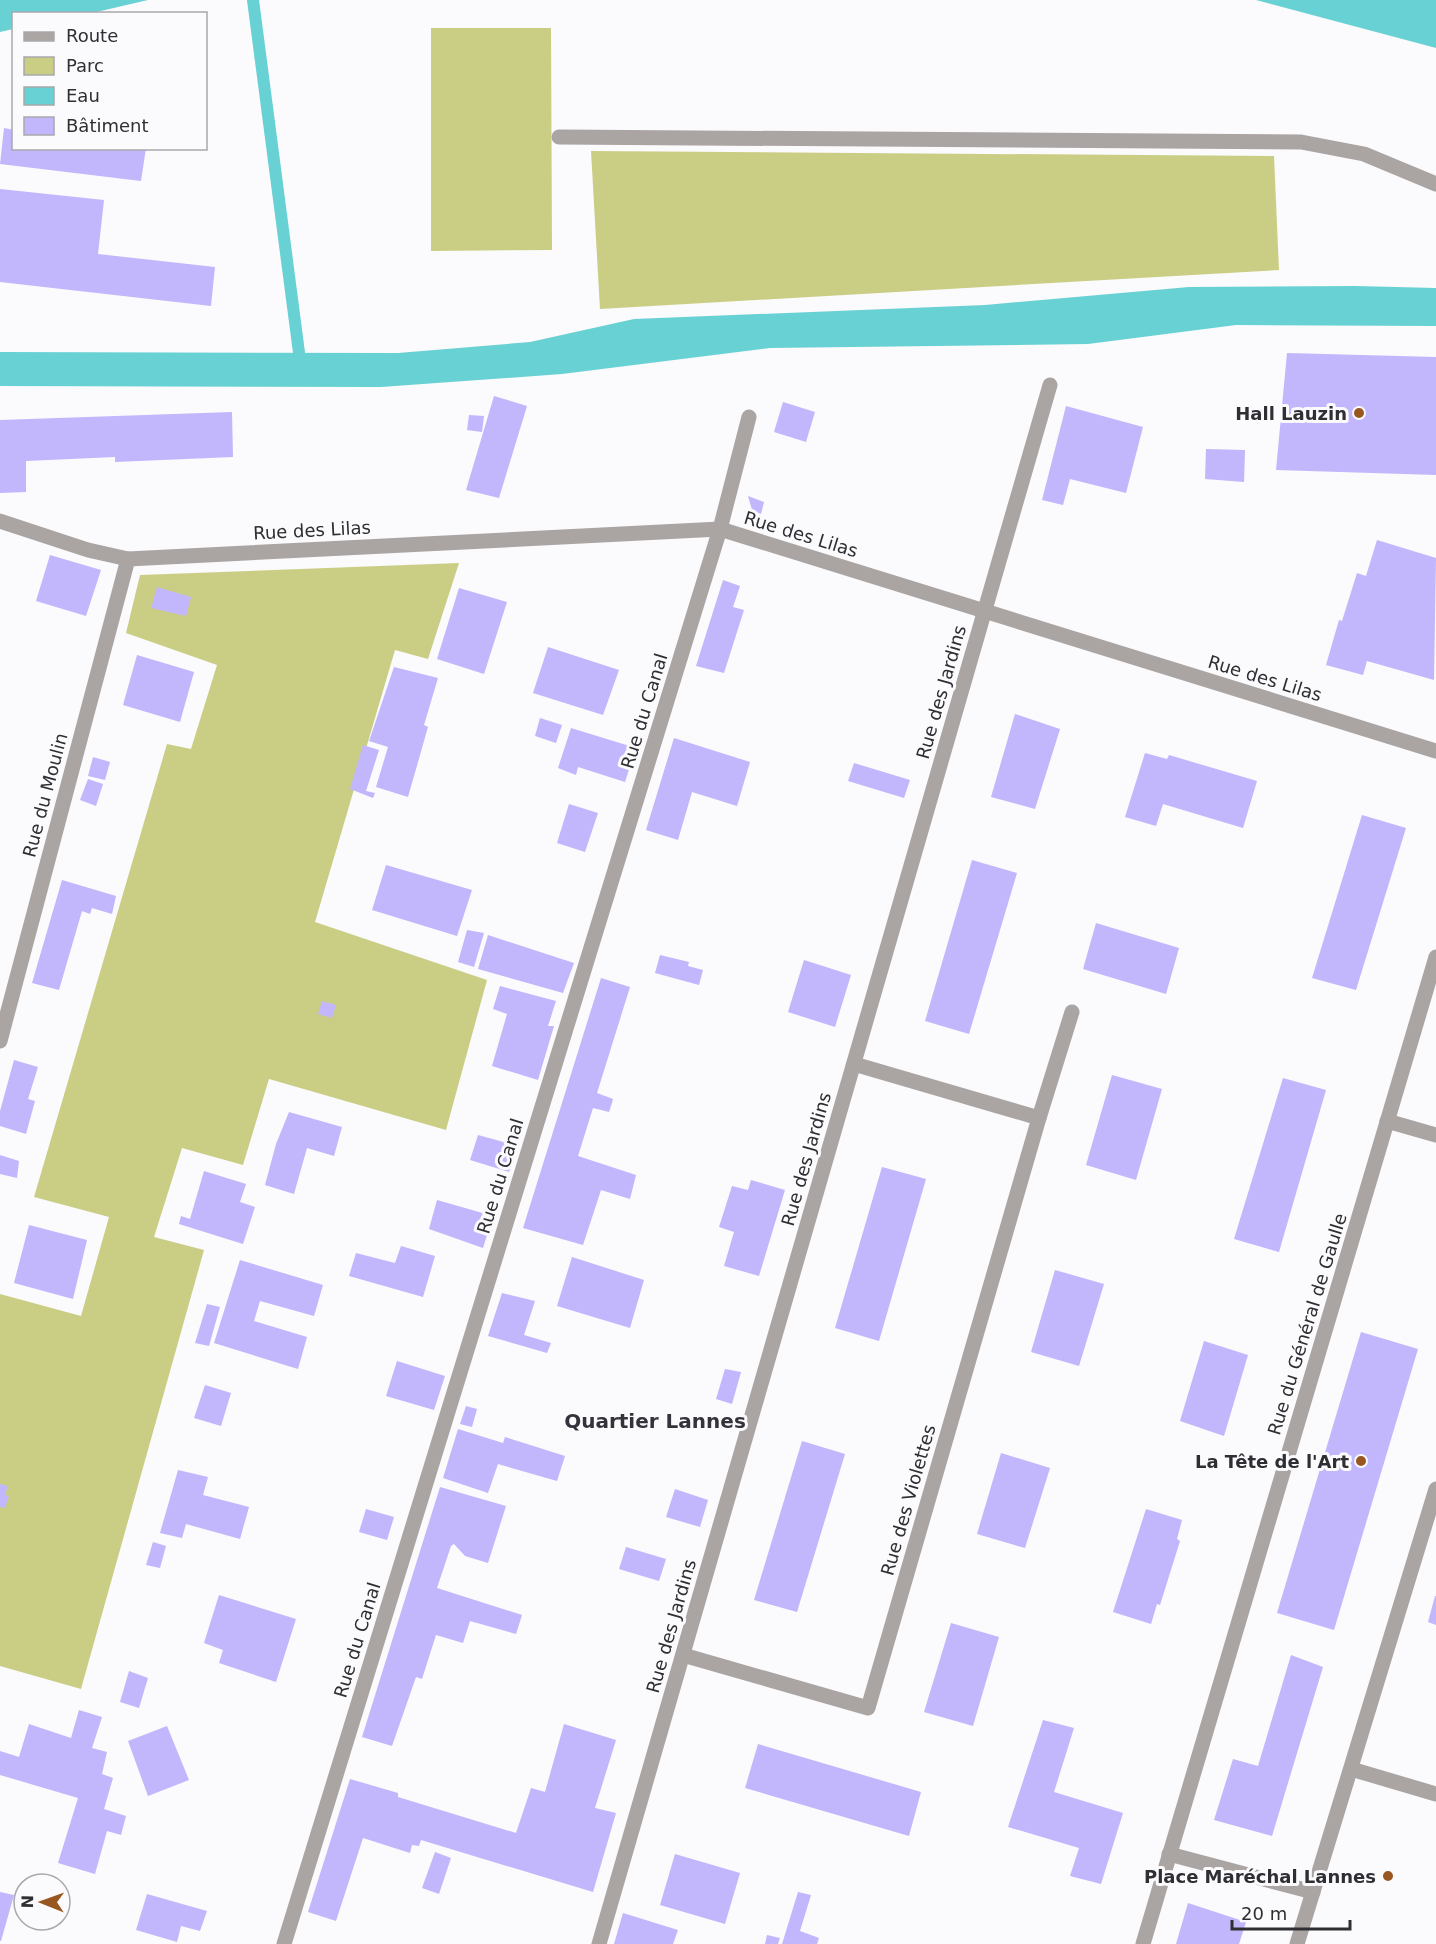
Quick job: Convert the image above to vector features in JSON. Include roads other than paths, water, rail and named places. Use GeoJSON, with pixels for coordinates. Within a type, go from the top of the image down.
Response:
{"type":"FeatureCollection","features":[{"type":"Feature","properties":{"kind":"street"},"geometry":{"type":"LineString","coordinates":[[559,137],[1300,142],[1364,154],[1436,184]]}},
{"type":"Feature","properties":{"kind":"street","name":"Rue des Jardins"},"geometry":{"type":"LineString","coordinates":[[599,1944],[1050,384]]}},
{"type":"Feature","properties":{"kind":"street","name":"Rue du Canal"},"geometry":{"type":"LineString","coordinates":[[284,1944],[720,529],[749,417]]}},
{"type":"Feature","properties":{"kind":"street","name":"Rue des Lilas"},"geometry":{"type":"LineString","coordinates":[[0,521],[88,550],[128,559],[720,529],[1436,752]]}},
{"type":"Feature","properties":{"kind":"street","name":"Rue du Moulin"},"geometry":{"type":"LineString","coordinates":[[0,1041],[128,559]]}},
{"type":"Feature","properties":{"kind":"street","name":"Rue du Général de Gaulle"},"geometry":{"type":"LineString","coordinates":[[1143,1944],[1436,957]]}},
{"type":"Feature","properties":{"kind":"street","name":"Rue des Violettes"},"geometry":{"type":"LineString","coordinates":[[683,1655],[868,1708],[1039,1118],[1072,1012]]}},
{"type":"Feature","properties":{"kind":"street"},"geometry":{"type":"LineString","coordinates":[[854,1064],[1039,1118]]}},
{"type":"Feature","properties":{"kind":"street"},"geometry":{"type":"LineString","coordinates":[[1387,1121],[1436,1135]]}},
{"type":"Feature","properties":{"kind":"street"},"geometry":{"type":"LineString","coordinates":[[1297,1944],[1436,1489]]}},
{"type":"Feature","properties":{"kind":"street"},"geometry":{"type":"LineString","coordinates":[[1351,1769],[1436,1794]]}},
{"type":"Feature","properties":{"kind":"street"},"geometry":{"type":"LineString","coordinates":[[1169,1854],[1313,1892]]}},
{"type":"Feature","properties":{"kind":"water"},"geometry":{"type":"Polygon","coordinates":[[[0,0],[148,0],[96,12],[12,12],[12,29],[0,32],[0,0]]]}},
{"type":"Feature","properties":{"kind":"water"},"geometry":{"type":"Polygon","coordinates":[[[1256,0],[1436,0],[1436,48],[1256,0]]]}},
{"type":"Feature","properties":{"kind":"water"},"geometry":{"type":"Polygon","coordinates":[[[1189,287],[1436,288],[1436,326],[1236,325],[1088,344],[770,348],[562,374],[381,387],[0,386],[0,352],[398,353],[530,342],[634,319],[985,305],[1189,287]]]}},
{"type":"Feature","properties":{"kind":"waterway"},"geometry":{"type":"LineString","coordinates":[[253,0],[301,368]]}},
{"type":"Feature","properties":{"kind":"place","name":"Hall Lauzin"},"geometry":{"type":"Point","coordinates":[1359,413]}},
{"type":"Feature","properties":{"kind":"place","name":"La Tête de l'Art"},"geometry":{"type":"Point","coordinates":[1361,1461]}},
{"type":"Feature","properties":{"kind":"place","name":"Place Maréchal Lannes"},"geometry":{"type":"Point","coordinates":[1388,1876]}},
{"type":"Feature","properties":{"kind":"district","name":"Quartier Lannes"},"geometry":{"type":"Point","coordinates":[655,1421]}}]}
